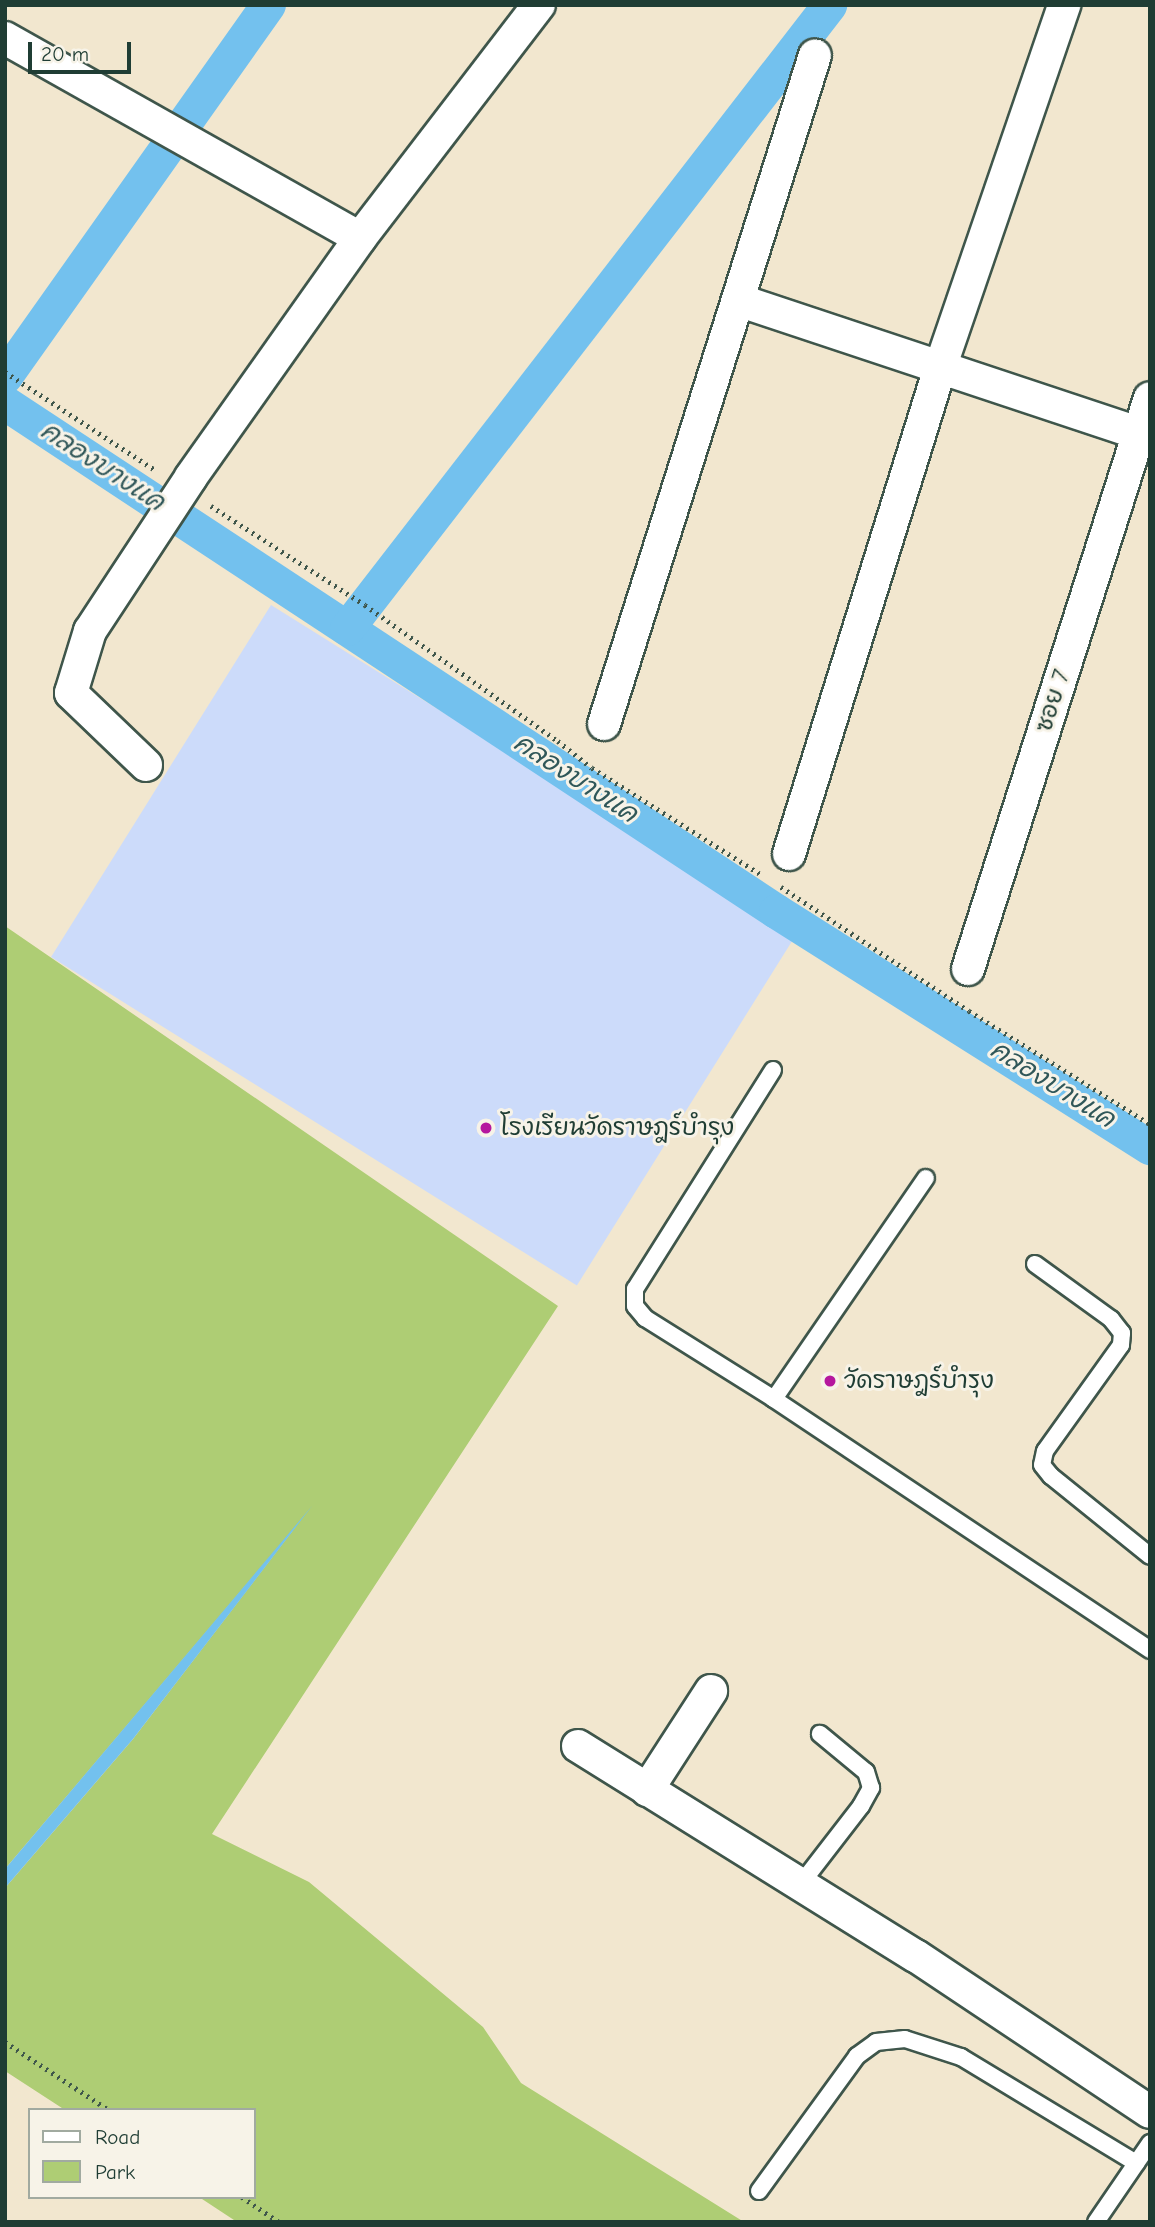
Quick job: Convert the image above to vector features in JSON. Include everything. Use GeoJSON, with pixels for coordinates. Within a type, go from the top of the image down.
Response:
{"type":"FeatureCollection","features":[{"type":"Feature","properties":{"kind":"street"},"geometry":{"type":"LineString","coordinates":[[146,765],[71,693],[90,631],[158,526],[177,476],[539,5]]}},
{"type":"Feature","properties":{"kind":"street"},"geometry":{"type":"LineString","coordinates":[[789,854],[940,368],[1064,5]]}},
{"type":"Feature","properties":{"kind":"street"},"geometry":{"type":"LineString","coordinates":[[5,38],[360,238]]}},
{"type":"Feature","properties":{"kind":"street"},"geometry":{"type":"LineString","coordinates":[[604,724],[815,55]]}},
{"type":"Feature","properties":{"kind":"street"},"geometry":{"type":"LineString","coordinates":[[738,300],[1144,435]]}},
{"type":"Feature","properties":{"kind":"street","name":"ซอย 7"},"geometry":{"type":"LineString","coordinates":[[968,969],[1144,435],[1150,398]]}},
{"type":"Feature","properties":{"kind":"street"},"geometry":{"type":"LineString","coordinates":[[648,1790],[711,1691]]}},
{"type":"Feature","properties":{"kind":"street"},"geometry":{"type":"LineString","coordinates":[[578,1746],[916,1956],[1150,2112]]}},
{"type":"Feature","properties":{"kind":"lane"},"geometry":{"type":"LineString","coordinates":[[773,1070],[635,1289],[635,1306],[645,1318],[774,1399],[1149,1647]]}},
{"type":"Feature","properties":{"kind":"lane"},"geometry":{"type":"LineString","coordinates":[[774,1399],[926,1178]]}},
{"type":"Feature","properties":{"kind":"lane"},"geometry":{"type":"LineString","coordinates":[[1035,1264],[1111,1319],[1122,1333],[1121,1345],[1045,1451],[1042,1465],[1051,1476],[1150,1556]]}},
{"type":"Feature","properties":{"kind":"lane"},"geometry":{"type":"LineString","coordinates":[[800,1885],[861,1806],[871,1788],[866,1772],[820,1734]]}},
{"type":"Feature","properties":{"kind":"lane"},"geometry":{"type":"LineString","coordinates":[[759,2191],[857,2056],[876,2042],[905,2039],[961,2057],[1136,2163]]}},
{"type":"Feature","properties":{"kind":"lane"},"geometry":{"type":"LineString","coordinates":[[1096,2222],[1150,2143]]}},
{"type":"Feature","properties":{"kind":"path"},"geometry":{"type":"LineString","coordinates":[[5,372],[177,476]]}},
{"type":"Feature","properties":{"kind":"path"},"geometry":{"type":"LineString","coordinates":[[207,504],[365,605],[558,741],[592,768],[768,879]]}},
{"type":"Feature","properties":{"kind":"path"},"geometry":{"type":"LineString","coordinates":[[780,886],[969,1011],[1150,1124]]}},
{"type":"Feature","properties":{"kind":"path"},"geometry":{"type":"LineString","coordinates":[[5,2042],[105,2108]]}},
{"type":"Feature","properties":{"kind":"path"},"geometry":{"type":"LineString","coordinates":[[245,2199],[279,2222]]}},
{"type":"Feature","properties":{"kind":"shaded area","name":"โรงเรียนวัดราษฎร์บำรุง"},"geometry":{"type":"Polygon","coordinates":[[[271,605],[797,934],[577,1285],[51,957],[271,605]]]}},
{"type":"Feature","properties":{"kind":"green space"},"geometry":{"type":"Polygon","coordinates":[[[5,926],[558,1306],[212,1834],[309,1882],[483,2027],[521,2083],[744,2222],[237,2222],[202,2199],[256,2199],[256,2108],[62,2108],[5,2071],[5,1888],[133,1739],[297,1525],[5,1869],[5,926]]]}},
{"type":"Feature","properties":{"kind":"water"},"geometry":{"type":"Polygon","coordinates":[[[312,1506],[133,1739],[5,1888],[5,1869],[312,1506]]]}},
{"type":"Feature","properties":{"kind":"waterway"},"geometry":{"type":"LineString","coordinates":[[5,376],[268,5]]}},
{"type":"Feature","properties":{"kind":"waterway"},"geometry":{"type":"LineString","coordinates":[[347,628],[829,5]]}},
{"type":"Feature","properties":{"kind":"waterway","name":"คลองบางแค"},"geometry":{"type":"LineString","coordinates":[[5,403],[776,911],[1150,1147]]}},
{"type":"Feature","properties":{"kind":"place","name":"โรงเรียนวัดราษฎร์บำรุง"},"geometry":{"type":"Point","coordinates":[486,1128]}},
{"type":"Feature","properties":{"kind":"place","name":"วัดราษฎร์บำรุง"},"geometry":{"type":"Point","coordinates":[830,1381]}}]}
